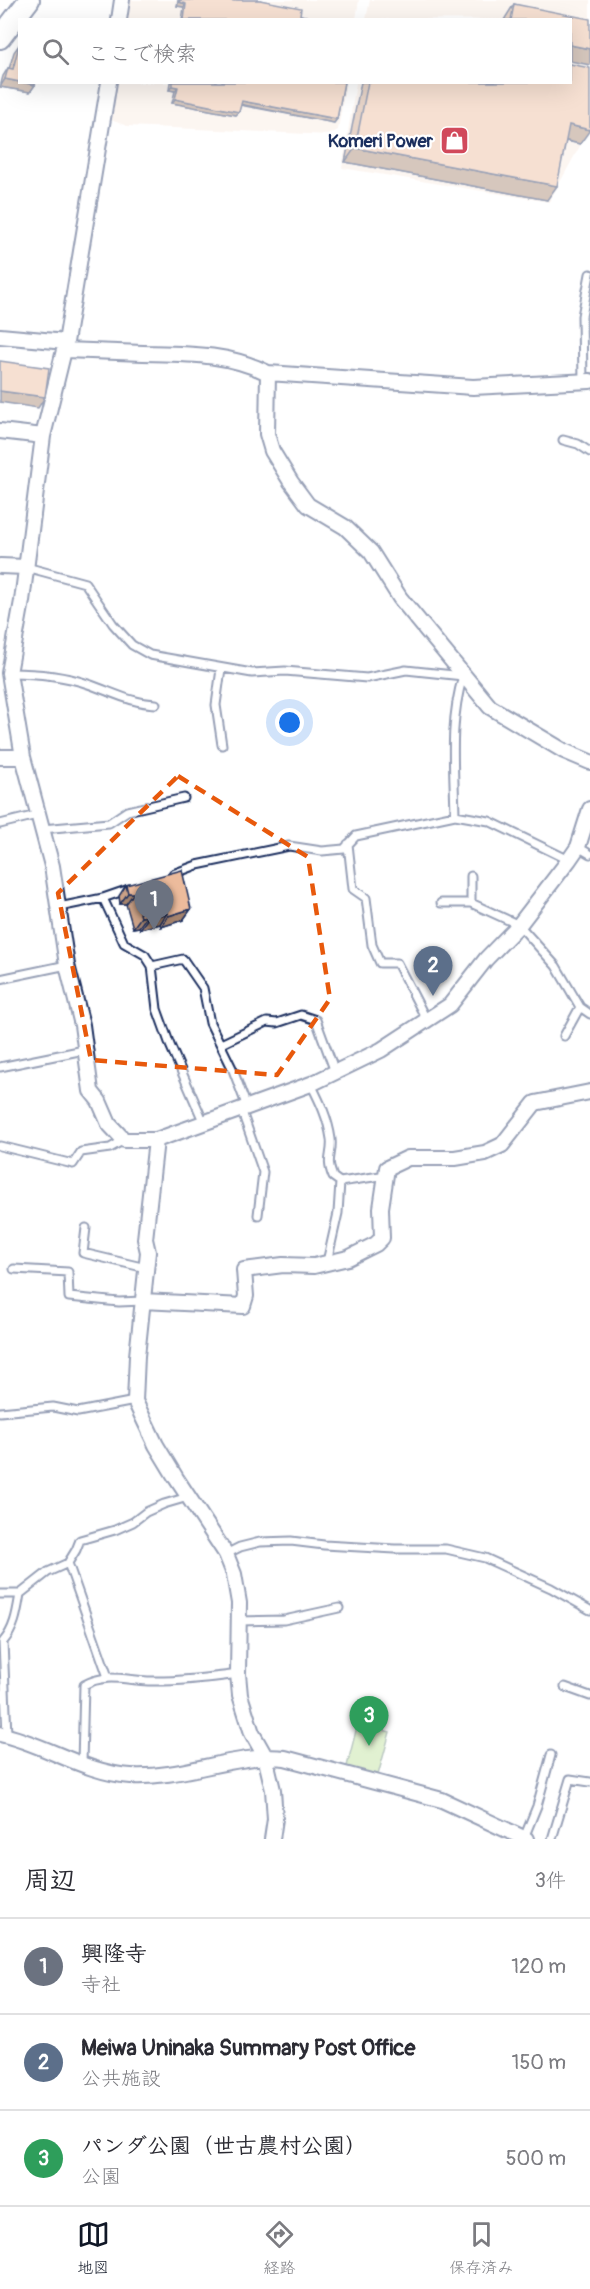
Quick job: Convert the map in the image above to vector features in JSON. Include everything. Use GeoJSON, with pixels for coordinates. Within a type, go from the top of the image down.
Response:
{"type":"FeatureCollection","features":[{"type":"Feature","properties":{"kind":"main road"},"geometry":{"type":"LineString","coordinates":[[0,38],[29,0]]}},
{"type":"Feature","properties":{"kind":"street"},"geometry":{"type":"LineString","coordinates":[[119,18],[122,0]]}},
{"type":"Feature","properties":{"kind":"street"},"geometry":{"type":"LineString","coordinates":[[109,84],[65,346],[43,436],[22,601],[6,678],[23,757],[52,866],[67,965],[82,1025],[91,1091],[99,1101],[109,1124],[124,1140],[156,1140],[310,1084],[381,1050],[450,1005],[486,959],[519,925],[570,860],[584,850],[589,815]]}},
{"type":"Feature","properties":{"kind":"street"},"geometry":{"type":"LineString","coordinates":[[0,336],[65,346],[214,356],[251,365],[268,373],[473,387],[586,382]]}},
{"type":"Feature","properties":{"kind":"street"},"geometry":{"type":"LineString","coordinates":[[268,373],[267,434],[272,451],[308,505],[345,527],[371,552],[400,598],[483,701],[501,715],[564,751],[590,762]]}},
{"type":"Feature","properties":{"kind":"street"},"geometry":{"type":"LineString","coordinates":[[0,431],[43,436]]}},
{"type":"Feature","properties":{"kind":"street"},"geometry":{"type":"LineString","coordinates":[[0,566],[26,567]]}},
{"type":"Feature","properties":{"kind":"street"},"geometry":{"type":"LineString","coordinates":[[0,757],[23,757]]}},
{"type":"Feature","properties":{"kind":"street"},"geometry":{"type":"LineString","coordinates":[[143,1301],[243,1306],[246,1296],[244,1270],[283,1265],[314,1266],[348,1258],[376,1244],[382,1238],[381,1208],[387,1168],[408,1158],[455,1158],[485,1153],[502,1145],[535,1103],[590,1092]]}},
{"type":"Feature","properties":{"kind":"street"},"geometry":{"type":"LineString","coordinates":[[156,1140],[145,1239],[148,1252],[136,1356],[135,1401],[156,1445],[225,1554],[234,1574],[239,1603],[238,1674],[245,1713],[252,1733],[265,1756],[274,1804],[272,1839]]}},
{"type":"Feature","properties":{"kind":"street"},"geometry":{"type":"LineString","coordinates":[[4,1735],[110,1774],[134,1776],[175,1772],[265,1756],[311,1764],[442,1800],[525,1838]]}},
{"type":"Feature","properties":{"kind":"lane"},"geometry":{"type":"LineString","coordinates":[[586,382],[582,316],[590,274]]}},
{"type":"Feature","properties":{"kind":"lane"},"geometry":{"type":"LineString","coordinates":[[563,440],[578,444],[590,452]]}},
{"type":"Feature","properties":{"kind":"lane"},"geometry":{"type":"LineString","coordinates":[[26,567],[85,583],[125,638],[132,645],[150,655],[252,673],[285,671],[367,678],[406,670],[463,676],[453,719],[455,815]]}},
{"type":"Feature","properties":{"kind":"lane"},"geometry":{"type":"LineString","coordinates":[[221,669],[216,705],[222,745]]}},
{"type":"Feature","properties":{"kind":"lane"},"geometry":{"type":"LineString","coordinates":[[6,678],[37,673],[68,678],[140,703],[156,704]]}},
{"type":"Feature","properties":{"kind":"lane"},"geometry":{"type":"LineString","coordinates":[[42,829],[109,822],[127,811],[184,798]]}},
{"type":"Feature","properties":{"kind":"lane"},"geometry":{"type":"LineString","coordinates":[[0,824],[38,815]]}},
{"type":"Feature","properties":{"kind":"lane"},"geometry":{"type":"LineString","coordinates":[[166,876],[197,865],[290,846],[322,851],[344,849],[356,836],[455,815],[489,821],[570,860]]}},
{"type":"Feature","properties":{"kind":"lane"},"geometry":{"type":"LineString","coordinates":[[348,844],[353,889],[366,898],[372,945],[380,963],[397,963],[426,1019]]}},
{"type":"Feature","properties":{"kind":"lane"},"geometry":{"type":"LineString","coordinates":[[471,876],[471,903]]}},
{"type":"Feature","properties":{"kind":"lane"},"geometry":{"type":"LineString","coordinates":[[59,907],[103,898],[135,887]]}},
{"type":"Feature","properties":{"kind":"lane"},"geometry":{"type":"LineString","coordinates":[[103,898],[124,943],[145,956],[152,966],[157,1009],[204,1123]]}},
{"type":"Feature","properties":{"kind":"lane"},"geometry":{"type":"LineString","coordinates":[[441,903],[471,903],[519,925],[556,966],[580,1007],[590,1014]]}},
{"type":"Feature","properties":{"kind":"lane"},"geometry":{"type":"LineString","coordinates":[[152,966],[183,959],[203,988],[210,1023],[221,1044],[244,1108],[263,1172],[258,1215]]}},
{"type":"Feature","properties":{"kind":"lane"},"geometry":{"type":"LineString","coordinates":[[0,979],[67,965]]}},
{"type":"Feature","properties":{"kind":"lane"},"geometry":{"type":"LineString","coordinates":[[564,1036],[580,1007]]}},
{"type":"Feature","properties":{"kind":"lane"},"geometry":{"type":"LineString","coordinates":[[221,1044],[267,1022],[277,1023],[301,1015],[316,1020],[335,1072]]}},
{"type":"Feature","properties":{"kind":"lane"},"geometry":{"type":"LineString","coordinates":[[0,1067],[84,1050]]}},
{"type":"Feature","properties":{"kind":"lane"},"geometry":{"type":"LineString","coordinates":[[310,1084],[325,1113],[332,1142],[328,1157],[333,1177],[340,1182],[387,1175]]}},
{"type":"Feature","properties":{"kind":"lane"},"geometry":{"type":"LineString","coordinates":[[0,1146],[72,1164],[81,1152],[110,1148],[124,1140]]}},
{"type":"Feature","properties":{"kind":"lane"},"geometry":{"type":"LineString","coordinates":[[327,1263],[338,1213],[340,1182]]}},
{"type":"Feature","properties":{"kind":"lane"},"geometry":{"type":"LineString","coordinates":[[87,1228],[83,1253],[146,1268]]}},
{"type":"Feature","properties":{"kind":"lane"},"geometry":{"type":"LineString","coordinates":[[14,1269],[69,1272],[69,1297],[119,1302],[143,1301]]}},
{"type":"Feature","properties":{"kind":"lane"},"geometry":{"type":"LineString","coordinates":[[0,1412],[53,1407],[78,1412],[135,1401]]}},
{"type":"Feature","properties":{"kind":"lane"},"geometry":{"type":"LineString","coordinates":[[0,1594],[20,1594],[48,1572],[68,1563],[80,1540],[115,1530],[133,1522],[146,1512],[188,1497]]}},
{"type":"Feature","properties":{"kind":"lane"},"geometry":{"type":"LineString","coordinates":[[225,1554],[260,1542],[291,1541],[336,1546],[446,1550],[485,1558],[551,1588],[590,1610]]}},
{"type":"Feature","properties":{"kind":"lane"},"geometry":{"type":"LineString","coordinates":[[68,1563],[108,1677]]}},
{"type":"Feature","properties":{"kind":"lane"},"geometry":{"type":"LineString","coordinates":[[4,1735],[3,1642],[11,1633],[17,1616],[20,1594]]}},
{"type":"Feature","properties":{"kind":"lane"},"geometry":{"type":"LineString","coordinates":[[238,1622],[284,1620],[339,1608]]}},
{"type":"Feature","properties":{"kind":"lane"},"geometry":{"type":"LineString","coordinates":[[82,1763],[84,1685],[108,1677],[148,1681],[238,1674]]}},
{"type":"Feature","properties":{"kind":"lane"},"geometry":{"type":"LineString","coordinates":[[565,1687],[590,1696]]}},
{"type":"Feature","properties":{"kind":"lane"},"geometry":{"type":"LineString","coordinates":[[525,1838],[537,1806],[551,1755]]}},
{"type":"Feature","properties":{"kind":"lane"},"geometry":{"type":"LineString","coordinates":[[552,1839],[570,1779],[590,1782]]}},
{"type":"Feature","properties":{"kind":"highlighted area"},"geometry":{"type":"Polygon","coordinates":[[[178,776],[308,857],[330,999],[277,1075],[91,1060],[58,893],[178,776]]]}},
{"type":"Feature","properties":{"kind":"shaded area"},"geometry":{"type":"Polygon","coordinates":[[[126,0],[359,0],[356,18],[123,18],[126,0]]]}},
{"type":"Feature","properties":{"kind":"shaded area","name":"Komeri Power"},"geometry":{"type":"Polygon","coordinates":[[[370,0],[590,0],[590,128],[549,202],[342,168],[356,84],[572,84],[572,18],[366,18],[370,0]]]}},
{"type":"Feature","properties":{"kind":"shaded area"},"geometry":{"type":"Polygon","coordinates":[[[113,84],[346,84],[338,130],[329,135],[127,126],[108,119],[113,84]]]}},
{"type":"Feature","properties":{"kind":"green space"},"geometry":{"type":"Polygon","coordinates":[[[358,1723],[390,1732],[376,1782],[345,1774],[358,1723]]]}},
{"type":"Feature","properties":{"kind":"building"},"geometry":{"type":"Polygon","coordinates":[[[180,0],[260,0],[301,8],[300,15],[314,18],[184,18],[186,4],[179,2],[180,0]]]}},
{"type":"Feature","properties":{"kind":"building"},"geometry":{"type":"Polygon","coordinates":[[[514,4],[590,19],[590,49],[572,45],[572,18],[511,18],[514,4]]]}},
{"type":"Feature","properties":{"kind":"building"},"geometry":{"type":"Polygon","coordinates":[[[18,49],[18,82],[5,79],[8,68],[13,69],[18,49]]]}},
{"type":"Feature","properties":{"kind":"building","name":"Komeri Power"},"geometry":{"type":"Polygon","coordinates":[[[572,64],[590,68],[590,130],[569,125],[557,186],[355,148],[368,84],[572,84],[572,64]]]}},
{"type":"Feature","properties":{"kind":"building","name":"Komeri Power"},"geometry":{"type":"Polygon","coordinates":[[[172,84],[344,84],[337,119],[242,101],[239,112],[175,99],[178,87],[172,84]]]}},
{"type":"Feature","properties":{"kind":"building"},"geometry":{"type":"Polygon","coordinates":[[[0,361],[49,368],[45,397],[0,391],[0,361]]]}},
{"type":"Feature","properties":{"kind":"building"},"geometry":{"type":"Polygon","coordinates":[[[182,870],[191,909],[168,916],[167,913],[148,918],[147,916],[141,917],[134,893],[128,893],[126,885],[182,870]]]}},
{"type":"Feature","properties":{"kind":"place","name":"Komeri Power"},"geometry":{"type":"Point","coordinates":[454,141]}},
{"type":"Feature","properties":{"kind":"place","name":"興隆寺"},"geometry":{"type":"Point","coordinates":[154,930]}},
{"type":"Feature","properties":{"kind":"place","name":"Meiwa Uninaka Summary Post Office"},"geometry":{"type":"Point","coordinates":[433,996]}},
{"type":"Feature","properties":{"kind":"place","name":"パンダ公園（世古農村公園）"},"geometry":{"type":"Point","coordinates":[369,1746]}}]}
